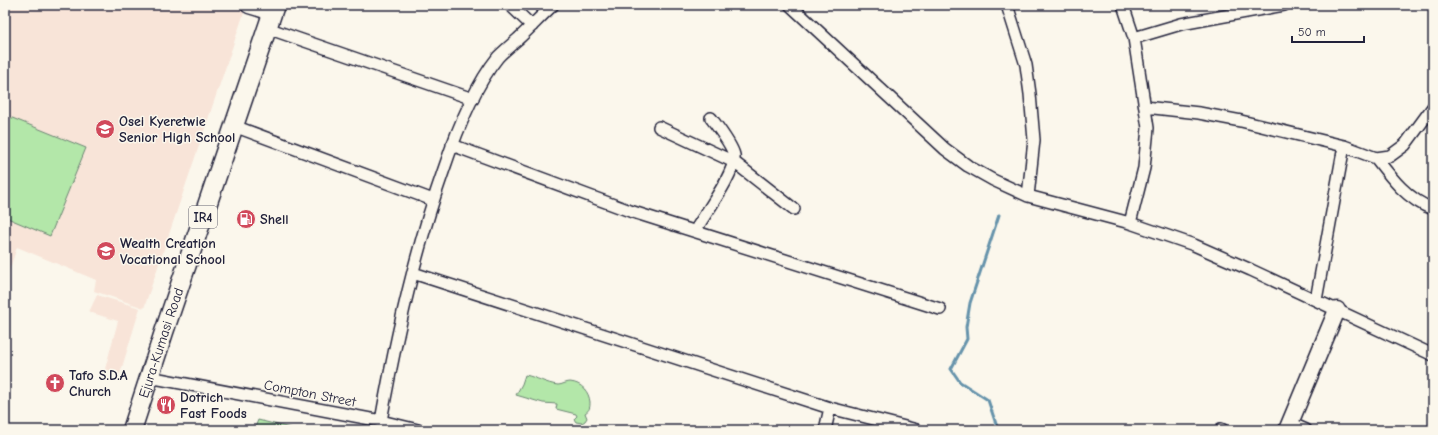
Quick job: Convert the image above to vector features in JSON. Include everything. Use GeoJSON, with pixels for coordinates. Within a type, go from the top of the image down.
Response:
{"type":"FeatureCollection","features":[{"type":"Feature","properties":{"kind":"main road","name":"Ejura-Kumasi Road"},"geometry":{"type":"LineString","coordinates":[[132,430],[272,15]]}},
{"type":"Feature","properties":{"kind":"street"},"geometry":{"type":"LineString","coordinates":[[249,5],[473,99]]}},
{"type":"Feature","properties":{"kind":"street"},"geometry":{"type":"LineString","coordinates":[[510,5],[532,26]]}},
{"type":"Feature","properties":{"kind":"street"},"geometry":{"type":"LineString","coordinates":[[381,421],[391,364],[413,273],[433,200],[452,146],[473,99],[498,57],[553,5]]}},
{"type":"Feature","properties":{"kind":"street"},"geometry":{"type":"LineString","coordinates":[[791,5],[945,150],[993,180],[1028,196],[1130,223],[1194,245],[1316,300],[1433,356]]}},
{"type":"Feature","properties":{"kind":"street"},"geometry":{"type":"LineString","coordinates":[[1007,5],[1026,65],[1030,94],[1034,140],[1028,196]]}},
{"type":"Feature","properties":{"kind":"street"},"geometry":{"type":"LineString","coordinates":[[1124,5],[1134,38],[1148,128],[1144,168],[1130,223]]}},
{"type":"Feature","properties":{"kind":"street"},"geometry":{"type":"LineString","coordinates":[[1134,38],[1181,24],[1284,5]]}},
{"type":"Feature","properties":{"kind":"street"},"geometry":{"type":"LineString","coordinates":[[1145,107],[1199,113],[1241,121],[1344,146],[1376,158],[1390,156],[1405,145],[1433,106]]}},
{"type":"Feature","properties":{"kind":"street"},"geometry":{"type":"LineString","coordinates":[[695,231],[728,177],[734,162],[733,153],[711,118]]}},
{"type":"Feature","properties":{"kind":"street"},"geometry":{"type":"LineString","coordinates":[[234,126],[433,200]]}},
{"type":"Feature","properties":{"kind":"street"},"geometry":{"type":"LineString","coordinates":[[659,128],[734,162],[794,209]]}},
{"type":"Feature","properties":{"kind":"street"},"geometry":{"type":"LineString","coordinates":[[452,146],[630,211],[940,309]]}},
{"type":"Feature","properties":{"kind":"street"},"geometry":{"type":"LineString","coordinates":[[1316,300],[1344,146]]}},
{"type":"Feature","properties":{"kind":"street"},"geometry":{"type":"LineString","coordinates":[[1376,158],[1399,188],[1425,206],[1433,209]]}},
{"type":"Feature","properties":{"kind":"street"},"geometry":{"type":"LineString","coordinates":[[413,273],[830,408],[917,430]]}},
{"type":"Feature","properties":{"kind":"street"},"geometry":{"type":"LineString","coordinates":[[1306,430],[1289,427],[1337,310]]}},
{"type":"Feature","properties":{"kind":"street","name":"Compton Street"},"geometry":{"type":"LineString","coordinates":[[149,377],[381,421],[418,430]]}},
{"type":"Feature","properties":{"kind":"street"},"geometry":{"type":"LineString","coordinates":[[825,430],[830,408]]}},
{"type":"Feature","properties":{"kind":"shaded area","name":"Osei Kyeretwie Senior High School"},"geometry":{"type":"Polygon","coordinates":[[[5,5],[226,5],[245,10],[144,308],[94,291],[96,280],[17,247],[5,283],[5,5]]]}},
{"type":"Feature","properties":{"kind":"shaded area"},"geometry":{"type":"Polygon","coordinates":[[[97,295],[140,308],[120,374],[105,369],[118,321],[89,312],[97,295]]]}},
{"type":"Feature","properties":{"kind":"green space"},"geometry":{"type":"Polygon","coordinates":[[[5,115],[86,148],[50,236],[5,217],[5,115]]]}},
{"type":"Feature","properties":{"kind":"green space"},"geometry":{"type":"Polygon","coordinates":[[[525,375],[554,384],[560,385],[570,382],[581,386],[588,395],[590,402],[588,411],[585,413],[587,418],[585,421],[582,423],[576,422],[574,419],[577,416],[576,414],[556,409],[557,404],[543,403],[516,395],[525,375]]]}},
{"type":"Feature","properties":{"kind":"green space"},"geometry":{"type":"Polygon","coordinates":[[[258,420],[298,430],[254,430],[258,420]]]}},
{"type":"Feature","properties":{"kind":"waterway"},"geometry":{"type":"LineString","coordinates":[[998,430],[988,400],[960,382],[951,369],[967,339],[966,327],[970,303],[999,215]]}},
{"type":"Feature","properties":{"kind":"place","name":"Osei Kyeretwie Senior High School"},"geometry":{"type":"Point","coordinates":[105,129]}},
{"type":"Feature","properties":{"kind":"place","name":"Shell"},"geometry":{"type":"Point","coordinates":[246,219]}},
{"type":"Feature","properties":{"kind":"place","name":"Wealth Creation Vocational School"},"geometry":{"type":"Point","coordinates":[106,251]}},
{"type":"Feature","properties":{"kind":"place","name":"Tafo S.D.A Church"},"geometry":{"type":"Point","coordinates":[55,383]}},
{"type":"Feature","properties":{"kind":"place","name":"Dotrich Fast Foods"},"geometry":{"type":"Point","coordinates":[166,405]}}]}
